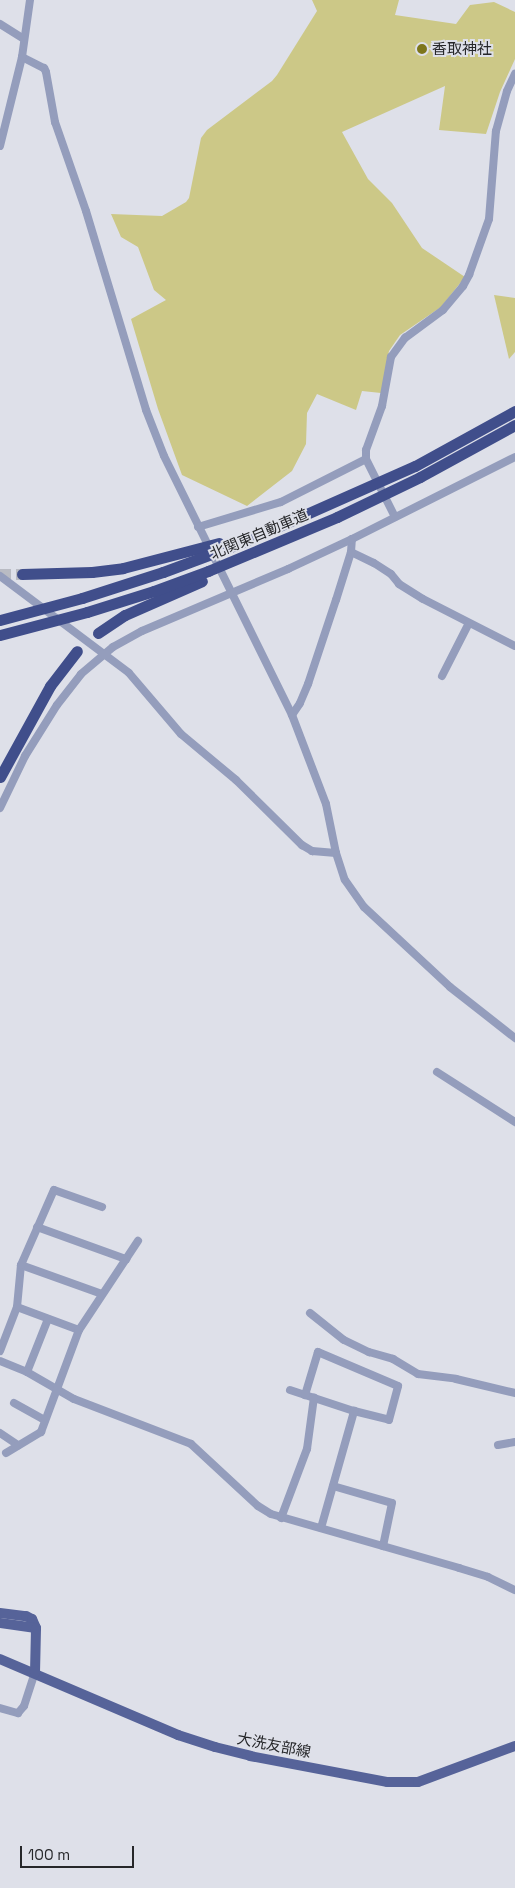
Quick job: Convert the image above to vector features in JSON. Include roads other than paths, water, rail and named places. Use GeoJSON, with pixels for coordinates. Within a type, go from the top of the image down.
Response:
{"type":"FeatureCollection","features":[{"type":"Feature","properties":{"kind":"highway","name":"北関東自動車道"},"geometry":{"type":"LineString","coordinates":[[0,620],[82,598],[163,572],[241,543],[415,466],[515,411]]}},
{"type":"Feature","properties":{"kind":"highway","name":"北関東自動車道"},"geometry":{"type":"LineString","coordinates":[[0,634],[154,591],[337,517],[420,477],[515,425]]}},
{"type":"Feature","properties":{"kind":"highway"},"geometry":{"type":"LineString","coordinates":[[22,574],[92,572],[166,558],[238,536],[364,490]]}},
{"type":"Feature","properties":{"kind":"highway"},"geometry":{"type":"LineString","coordinates":[[98,633],[125,615],[248,562],[337,517]]}},
{"type":"Feature","properties":{"kind":"highway"},"geometry":{"type":"LineString","coordinates":[[0,777],[50,686],[77,651]]}},
{"type":"Feature","properties":{"kind":"main road"},"geometry":{"type":"LineString","coordinates":[[0,1613],[26,1616],[32,1620],[36,1628],[35,1673]]}},
{"type":"Feature","properties":{"kind":"main road"},"geometry":{"type":"LineString","coordinates":[[0,1623],[36,1628]]}},
{"type":"Feature","properties":{"kind":"main road","name":"大洗友部線"},"geometry":{"type":"LineString","coordinates":[[0,1659],[178,1735],[215,1747],[387,1782],[418,1782],[515,1746]]}},
{"type":"Feature","properties":{"kind":"street"},"geometry":{"type":"LineString","coordinates":[[0,146],[22,57],[30,0]]}},
{"type":"Feature","properties":{"kind":"street"},"geometry":{"type":"LineString","coordinates":[[0,24],[24,39]]}},
{"type":"Feature","properties":{"kind":"street"},"geometry":{"type":"LineString","coordinates":[[22,57],[44,68],[46,72],[55,122],[86,211],[146,410],[164,456],[203,538],[292,715],[326,804],[336,853],[346,880],[364,907],[450,987],[515,1038]]}},
{"type":"Feature","properties":{"kind":"street"},"geometry":{"type":"LineString","coordinates":[[394,515],[367,461],[366,450],[382,406],[394,350],[405,338],[443,310],[464,286],[469,275],[489,219],[496,131],[507,91],[515,74]]}},
{"type":"Feature","properties":{"kind":"street"},"geometry":{"type":"LineString","coordinates":[[0,808],[25,756],[57,705],[81,674],[104,654],[142,631],[352,539],[394,515],[450,492],[515,457]]}},
{"type":"Feature","properties":{"kind":"street"},"geometry":{"type":"LineString","coordinates":[[198,527],[281,502],[367,461]]}},
{"type":"Feature","properties":{"kind":"street"},"geometry":{"type":"LineString","coordinates":[[292,715],[300,704],[308,684],[351,552],[352,539]]}},
{"type":"Feature","properties":{"kind":"street"},"geometry":{"type":"LineString","coordinates":[[351,552],[392,574],[399,584],[423,599],[515,646]]}},
{"type":"Feature","properties":{"kind":"street"},"geometry":{"type":"LineString","coordinates":[[0,576],[69,629],[111,657],[138,681],[162,714],[181,734],[236,780],[302,845],[312,851],[336,853]]}},
{"type":"Feature","properties":{"kind":"street"},"geometry":{"type":"LineString","coordinates":[[442,676],[469,623]]}},
{"type":"Feature","properties":{"kind":"street"},"geometry":{"type":"LineString","coordinates":[[437,1072],[515,1122]]}},
{"type":"Feature","properties":{"kind":"street"},"geometry":{"type":"LineString","coordinates":[[0,1351],[17,1307],[22,1265],[54,1190],[102,1207]]}},
{"type":"Feature","properties":{"kind":"street"},"geometry":{"type":"LineString","coordinates":[[37,1227],[126,1259]]}},
{"type":"Feature","properties":{"kind":"street"},"geometry":{"type":"LineString","coordinates":[[6,1453],[41,1432],[56,1388],[80,1330],[138,1241]]}},
{"type":"Feature","properties":{"kind":"street"},"geometry":{"type":"LineString","coordinates":[[22,1265],[102,1294]]}},
{"type":"Feature","properties":{"kind":"street"},"geometry":{"type":"LineString","coordinates":[[17,1307],[80,1330]]}},
{"type":"Feature","properties":{"kind":"street"},"geometry":{"type":"LineString","coordinates":[[310,1313],[344,1340],[369,1352],[394,1359],[418,1374],[456,1379],[515,1393]]}},
{"type":"Feature","properties":{"kind":"street"},"geometry":{"type":"LineString","coordinates":[[27,1372],[48,1319]]}},
{"type":"Feature","properties":{"kind":"street"},"geometry":{"type":"LineString","coordinates":[[290,1390],[354,1411],[389,1420],[398,1386],[318,1352],[305,1394]]}},
{"type":"Feature","properties":{"kind":"street"},"geometry":{"type":"LineString","coordinates":[[0,1361],[27,1372],[74,1399],[191,1444],[258,1506],[281,1518],[488,1577],[515,1590]]}},
{"type":"Feature","properties":{"kind":"street"},"geometry":{"type":"LineString","coordinates":[[281,1518],[307,1449],[314,1397]]}},
{"type":"Feature","properties":{"kind":"street"},"geometry":{"type":"LineString","coordinates":[[14,1403],[45,1420]]}},
{"type":"Feature","properties":{"kind":"street"},"geometry":{"type":"LineString","coordinates":[[321,1528],[354,1411]]}},
{"type":"Feature","properties":{"kind":"street"},"geometry":{"type":"LineString","coordinates":[[0,1433],[18,1445]]}},
{"type":"Feature","properties":{"kind":"street"},"geometry":{"type":"LineString","coordinates":[[498,1445],[515,1442]]}},
{"type":"Feature","properties":{"kind":"street"},"geometry":{"type":"LineString","coordinates":[[333,1486],[392,1503],[383,1546]]}},
{"type":"Feature","properties":{"kind":"street"},"geometry":{"type":"LineString","coordinates":[[0,1708],[18,1714],[24,1706],[35,1673]]}},
{"type":"Feature","properties":{"kind":"tunnel"},"geometry":{"type":"LineString","coordinates":[[0,574],[22,574]]}},
{"type":"Feature","properties":{"kind":"place","name":"香取神社"},"geometry":{"type":"Point","coordinates":[422,49]}}]}
